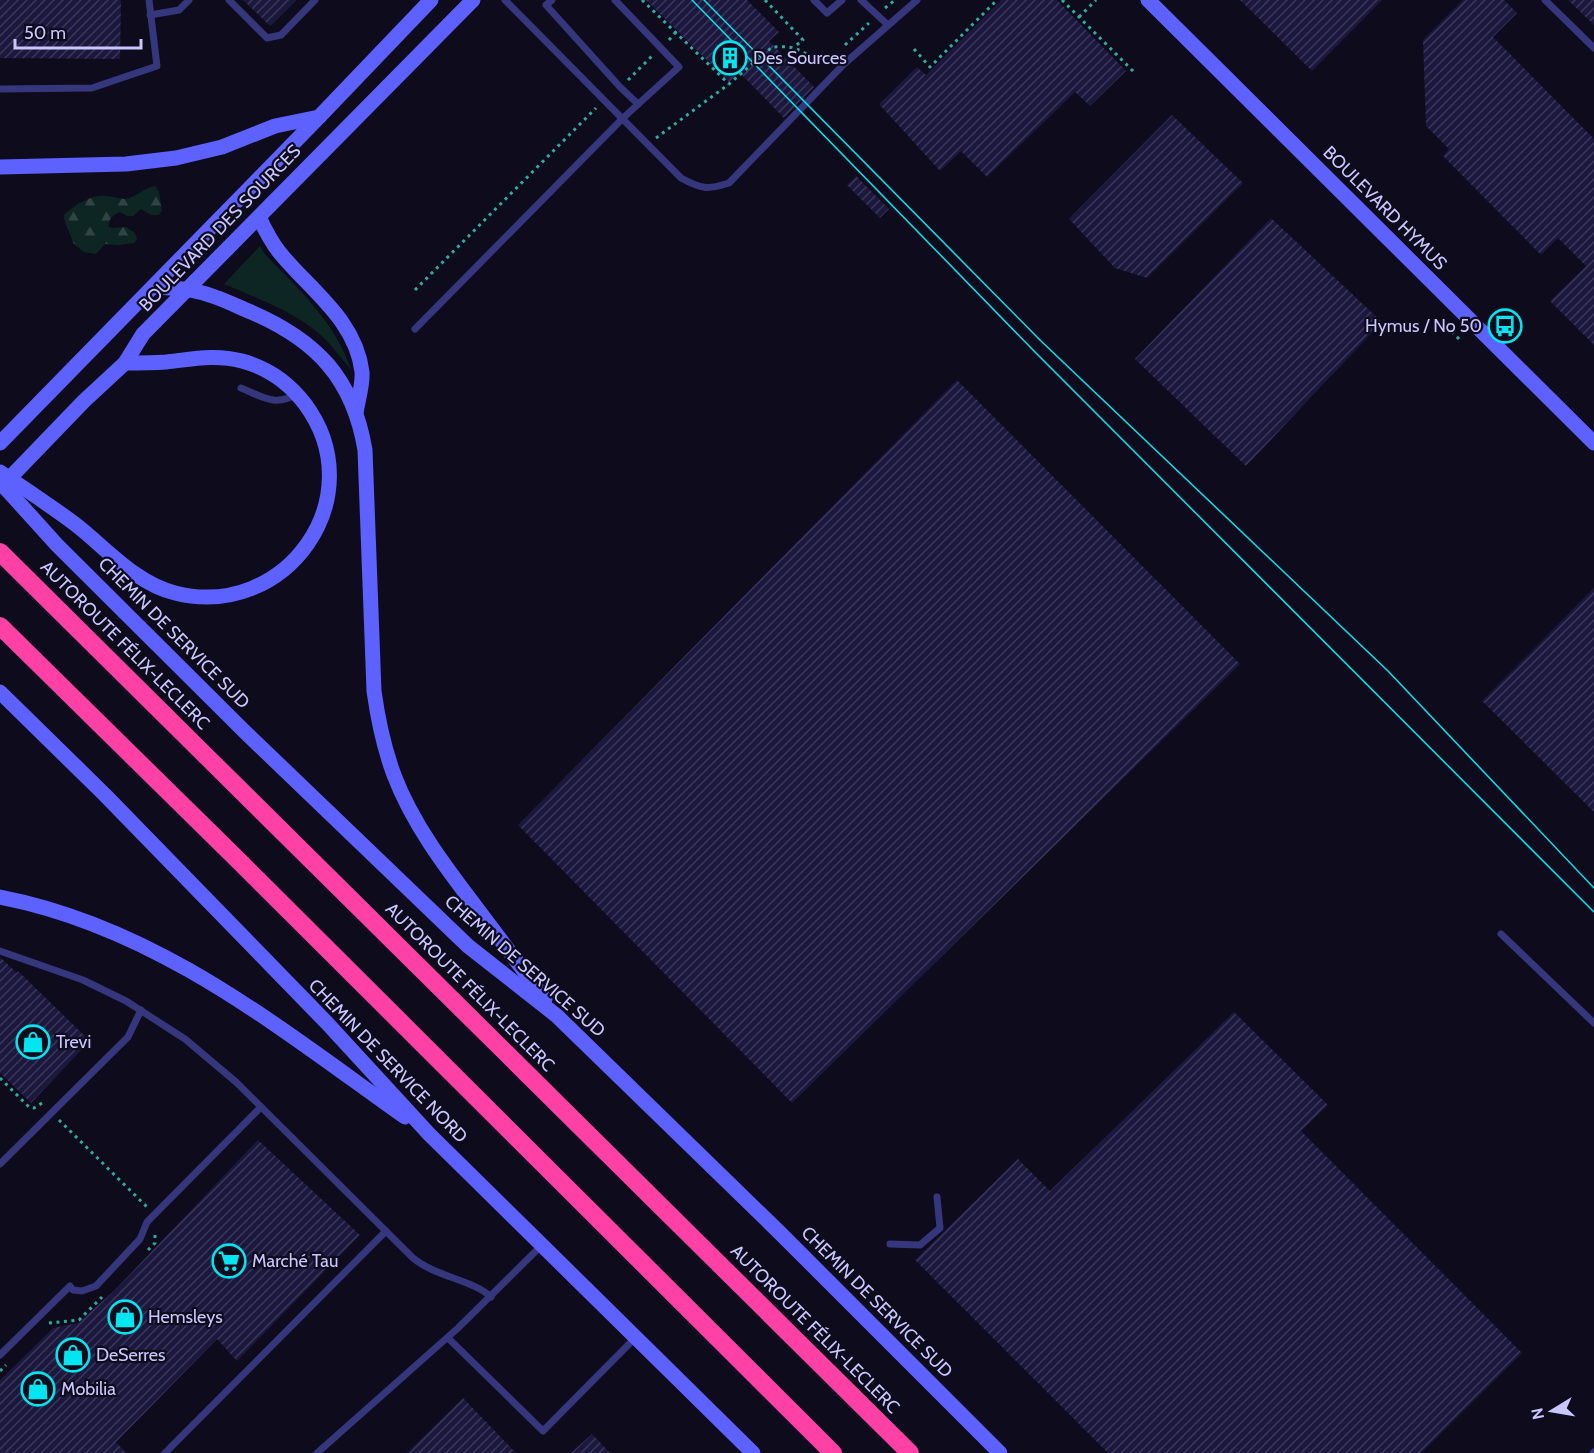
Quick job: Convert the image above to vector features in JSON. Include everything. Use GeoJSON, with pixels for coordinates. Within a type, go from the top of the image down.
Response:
{"type":"FeatureCollection","features":[{"type":"Feature","properties":{"kind":"highway","name":"AUTOROUTE FÉLIX-LECLERC"},"geometry":{"type":"LineString","coordinates":[[0,552],[910,1453]]}},
{"type":"Feature","properties":{"kind":"highway"},"geometry":{"type":"LineString","coordinates":[[0,626],[833,1453]]}},
{"type":"Feature","properties":{"kind":"main road","name":"BOULEVARD DES SOURCES"},"geometry":{"type":"LineString","coordinates":[[0,443],[431,0]]}},
{"type":"Feature","properties":{"kind":"main road","name":"BOULEVARD DES SOURCES"},"geometry":{"type":"LineString","coordinates":[[0,488],[90,395],[125,363],[143,334],[473,0]]}},
{"type":"Feature","properties":{"kind":"main road","name":"BOULEVARD HYMUS"},"geometry":{"type":"LineString","coordinates":[[1148,0],[1592,438]]}},
{"type":"Feature","properties":{"kind":"main road"},"geometry":{"type":"LineString","coordinates":[[0,167],[126,164],[176,158],[222,147],[275,126],[319,117]]}},
{"type":"Feature","properties":{"kind":"main road"},"geometry":{"type":"LineString","coordinates":[[259,217],[270,240],[327,301],[350,337],[362,374],[356,413]]}},
{"type":"Feature","properties":{"kind":"main road"},"geometry":{"type":"LineString","coordinates":[[154,287],[188,289],[227,302],[284,327],[320,354],[343,383],[356,413],[363,438],[366,461],[374,691],[383,737],[395,777],[434,849],[557,1016]]}},
{"type":"Feature","properties":{"kind":"main road"},"geometry":{"type":"LineString","coordinates":[[0,472],[75,524],[142,579],[175,593],[213,597],[236,593],[262,584],[290,566],[311,540],[320,524],[328,489],[327,453],[316,421],[297,394],[274,374],[245,362],[228,358],[199,357],[166,362],[125,363]]}},
{"type":"Feature","properties":{"kind":"main road","name":"CHEMIN DE SERVICE SUD"},"geometry":{"type":"LineString","coordinates":[[0,482],[105,593],[468,946],[557,1016],[778,1231],[1000,1453]]}},
{"type":"Feature","properties":{"kind":"main road","name":"CHEMIN DE SERVICE NORD"},"geometry":{"type":"LineString","coordinates":[[0,692],[105,795],[327,1023],[429,1134],[753,1453]]}},
{"type":"Feature","properties":{"kind":"main road"},"geometry":{"type":"LineString","coordinates":[[0,897],[27,902],[81,918],[108,928],[168,957],[260,1015],[429,1134]]}},
{"type":"Feature","properties":{"kind":"lane"},"geometry":{"type":"LineString","coordinates":[[0,89],[92,88],[157,66],[148,0]]}},
{"type":"Feature","properties":{"kind":"lane"},"geometry":{"type":"LineString","coordinates":[[150,15],[179,10],[189,0]]}},
{"type":"Feature","properties":{"kind":"lane"},"geometry":{"type":"LineString","coordinates":[[229,0],[267,38],[281,35],[315,0]]}},
{"type":"Feature","properties":{"kind":"lane"},"geometry":{"type":"LineString","coordinates":[[505,0],[681,178],[698,187],[715,188],[729,183],[844,64],[917,0]]}},
{"type":"Feature","properties":{"kind":"lane"},"geometry":{"type":"LineString","coordinates":[[552,0],[546,5],[638,104]]}},
{"type":"Feature","properties":{"kind":"lane"},"geometry":{"type":"LineString","coordinates":[[415,329],[623,118],[678,67],[615,0]]}},
{"type":"Feature","properties":{"kind":"lane"},"geometry":{"type":"LineString","coordinates":[[814,0],[827,13],[842,0]]}},
{"type":"Feature","properties":{"kind":"lane"},"geometry":{"type":"LineString","coordinates":[[861,0],[888,25]]}},
{"type":"Feature","properties":{"kind":"lane"},"geometry":{"type":"LineString","coordinates":[[1545,0],[1594,48]]}},
{"type":"Feature","properties":{"kind":"lane"},"geometry":{"type":"LineString","coordinates":[[242,388],[275,401],[287,400],[297,394]]}},
{"type":"Feature","properties":{"kind":"lane"},"geometry":{"type":"LineString","coordinates":[[1501,934],[1594,1023]]}},
{"type":"Feature","properties":{"kind":"lane"},"geometry":{"type":"LineString","coordinates":[[0,951],[83,980],[141,1010],[204,1054],[422,1265],[484,1291],[491,1297]]}},
{"type":"Feature","properties":{"kind":"lane"},"geometry":{"type":"LineString","coordinates":[[0,1164],[128,1037],[141,1010]]}},
{"type":"Feature","properties":{"kind":"lane"},"geometry":{"type":"LineString","coordinates":[[0,1355],[70,1286],[77,1291],[87,1291],[96,1286],[140,1239],[147,1222],[261,1107]]}},
{"type":"Feature","properties":{"kind":"lane"},"geometry":{"type":"LineString","coordinates":[[890,1244],[920,1245],[940,1228],[937,1197]]}},
{"type":"Feature","properties":{"kind":"lane"},"geometry":{"type":"LineString","coordinates":[[165,1453],[386,1231]]}},
{"type":"Feature","properties":{"kind":"lane"},"geometry":{"type":"LineString","coordinates":[[317,1453],[448,1338],[541,1246]]}},
{"type":"Feature","properties":{"kind":"lane"},"geometry":{"type":"LineString","coordinates":[[448,1338],[543,1431],[635,1338]]}},
{"type":"Feature","properties":{"kind":"path"},"geometry":{"type":"LineString","coordinates":[[642,0],[729,84]]}},
{"type":"Feature","properties":{"kind":"path"},"geometry":{"type":"LineString","coordinates":[[765,0],[803,40],[794,48]]}},
{"type":"Feature","properties":{"kind":"path"},"geometry":{"type":"LineString","coordinates":[[650,132],[657,138],[729,84],[772,47],[794,48],[817,58],[835,55],[895,0]]}},
{"type":"Feature","properties":{"kind":"path"},"geometry":{"type":"LineString","coordinates":[[914,49],[930,67],[996,0]]}},
{"type":"Feature","properties":{"kind":"path"},"geometry":{"type":"LineString","coordinates":[[1062,0],[1134,72]]}},
{"type":"Feature","properties":{"kind":"path"},"geometry":{"type":"LineString","coordinates":[[1079,18],[1096,0]]}},
{"type":"Feature","properties":{"kind":"path"},"geometry":{"type":"LineString","coordinates":[[620,87],[676,32]]}},
{"type":"Feature","properties":{"kind":"path"},"geometry":{"type":"LineString","coordinates":[[415,290],[605,100]]}},
{"type":"Feature","properties":{"kind":"path"},"geometry":{"type":"LineString","coordinates":[[1441,321],[1461,341]]}},
{"type":"Feature","properties":{"kind":"path"},"geometry":{"type":"LineString","coordinates":[[0,1078],[29,1107],[34,1108],[42,1103]]}},
{"type":"Feature","properties":{"kind":"path"},"geometry":{"type":"LineString","coordinates":[[59,1120],[147,1207]]}},
{"type":"Feature","properties":{"kind":"green space"},"geometry":{"type":"Polygon","coordinates":[[[155,186],[159,192],[162,210],[159,215],[151,215],[141,209],[133,216],[120,212],[109,222],[109,227],[126,227],[135,233],[137,239],[134,243],[105,244],[96,254],[84,252],[73,243],[64,215],[72,208],[95,197],[109,196],[125,199],[155,186]]]}},
{"type":"Feature","properties":{"kind":"green space"},"geometry":{"type":"Polygon","coordinates":[[[260,246],[325,321],[344,352],[351,370],[323,337],[312,328],[276,306],[224,284],[260,246]]]}},
{"type":"Feature","properties":{"kind":"building"},"geometry":{"type":"Polygon","coordinates":[[[0,0],[121,0],[120,59],[0,58],[0,0]]]}},
{"type":"Feature","properties":{"kind":"building"},"geometry":{"type":"Polygon","coordinates":[[[243,0],[296,0],[270,26],[243,0]]]}},
{"type":"Feature","properties":{"kind":"building","name":"Des Sources"},"geometry":{"type":"Polygon","coordinates":[[[646,0],[747,0],[779,32],[769,41],[814,87],[784,118],[739,72],[729,82],[646,0]]]}},
{"type":"Feature","properties":{"kind":"building"},"geometry":{"type":"Polygon","coordinates":[[[1001,0],[1057,0],[1126,71],[1090,106],[1075,92],[987,177],[961,151],[940,171],[879,104],[917,67],[926,75],[1001,0]]]}},
{"type":"Feature","properties":{"kind":"building"},"geometry":{"type":"Polygon","coordinates":[[[1240,0],[1382,0],[1312,71],[1240,0]]]}},
{"type":"Feature","properties":{"kind":"building"},"geometry":{"type":"Polygon","coordinates":[[[1463,0],[1504,0],[1517,13],[1493,37],[1594,139],[1594,345],[1550,301],[1586,266],[1558,238],[1541,255],[1443,156],[1449,149],[1426,126],[1423,40],[1463,0]]]}},
{"type":"Feature","properties":{"kind":"building"},"geometry":{"type":"Polygon","coordinates":[[[1568,0],[1594,0],[1594,25],[1568,0]]]}},
{"type":"Feature","properties":{"kind":"building"},"geometry":{"type":"Polygon","coordinates":[[[1172,115],[1243,183],[1147,278],[1115,268],[1069,219],[1172,115]]]}},
{"type":"Feature","properties":{"kind":"building"},"geometry":{"type":"Polygon","coordinates":[[[856,176],[889,209],[880,218],[847,185],[856,176]]]}},
{"type":"Feature","properties":{"kind":"building"},"geometry":{"type":"Polygon","coordinates":[[[1271,218],[1382,322],[1246,466],[1135,359],[1271,218]]]}},
{"type":"Feature","properties":{"kind":"building"},"geometry":{"type":"Polygon","coordinates":[[[957,380],[1240,664],[792,1103],[518,825],[957,380]]]}},
{"type":"Feature","properties":{"kind":"building"},"geometry":{"type":"Polygon","coordinates":[[[1594,588],[1594,812],[1482,701],[1594,588]]]}},
{"type":"Feature","properties":{"kind":"building"},"geometry":{"type":"Polygon","coordinates":[[[0,957],[17,973],[18,971],[90,1041],[31,1103],[0,1073],[0,957]]]}},
{"type":"Feature","properties":{"kind":"building"},"geometry":{"type":"Polygon","coordinates":[[[1234,1012],[1328,1105],[1301,1131],[1522,1353],[1421,1453],[1108,1453],[915,1260],[1018,1159],[1050,1191],[1234,1012]]]}},
{"type":"Feature","properties":{"kind":"building"},"geometry":{"type":"Polygon","coordinates":[[[258,1140],[360,1235],[237,1361],[217,1339],[116,1442],[126,1453],[0,1453],[0,1380],[53,1328],[78,1323],[115,1290],[258,1140]]]}},
{"type":"Feature","properties":{"kind":"building"},"geometry":{"type":"Polygon","coordinates":[[[463,1398],[516,1453],[407,1453],[463,1398]]]}},
{"type":"Feature","properties":{"kind":"building"},"geometry":{"type":"Polygon","coordinates":[[[592,1434],[610,1453],[571,1453],[592,1434]]]}},
{"type":"Feature","properties":{"kind":"tram line"},"geometry":{"type":"LineString","coordinates":[[692,0],[1034,351],[1594,912]]}},
{"type":"Feature","properties":{"kind":"tram line"},"geometry":{"type":"LineString","coordinates":[[704,0],[1041,341],[1388,671],[1594,888]]}},
{"type":"Feature","properties":{"kind":"place","name":"Des Sources"},"geometry":{"type":"Point","coordinates":[730,58]}},
{"type":"Feature","properties":{"kind":"place","name":"Hymus / No 50"},"geometry":{"type":"Point","coordinates":[1505,326]}},
{"type":"Feature","properties":{"kind":"place","name":"Trevi"},"geometry":{"type":"Point","coordinates":[33,1042]}},
{"type":"Feature","properties":{"kind":"place","name":"Marché Tau"},"geometry":{"type":"Point","coordinates":[229,1261]}},
{"type":"Feature","properties":{"kind":"place","name":"Hemsleys"},"geometry":{"type":"Point","coordinates":[125,1317]}},
{"type":"Feature","properties":{"kind":"place","name":"DeSerres"},"geometry":{"type":"Point","coordinates":[73,1355]}},
{"type":"Feature","properties":{"kind":"place","name":"Mobilia"},"geometry":{"type":"Point","coordinates":[38,1389]}}]}
